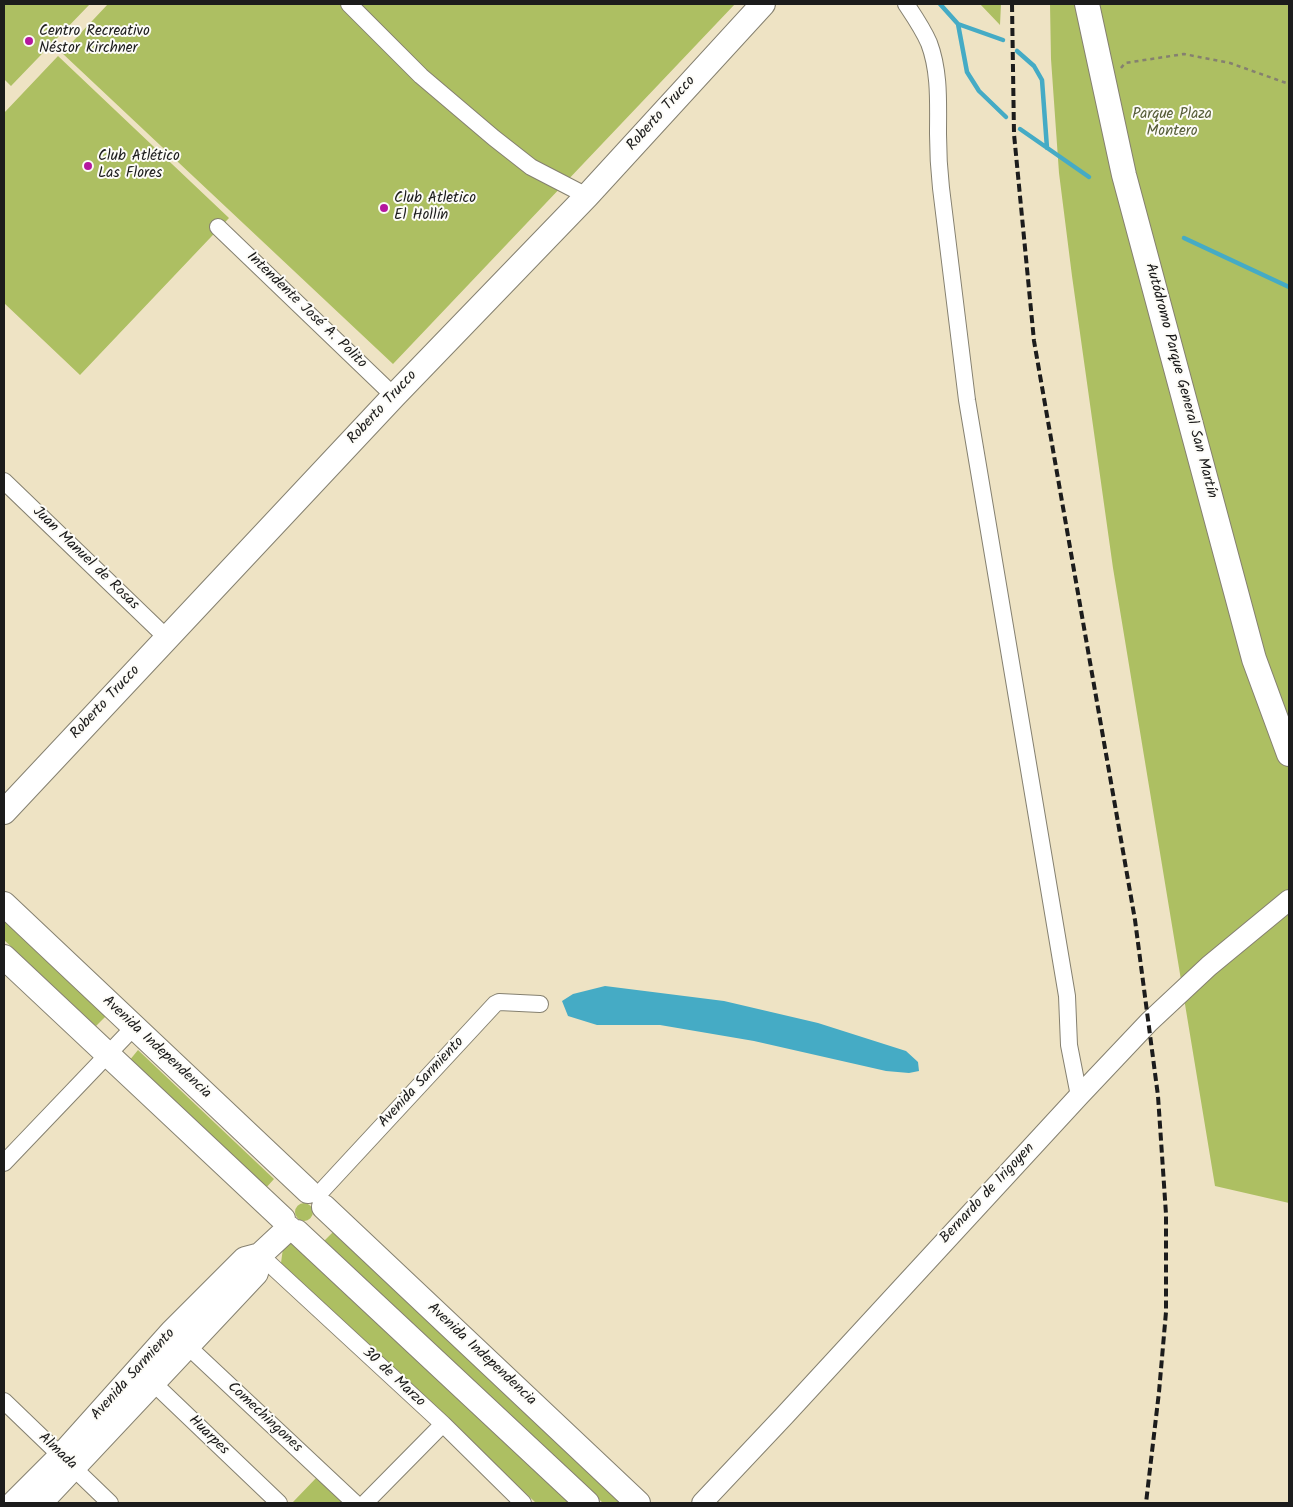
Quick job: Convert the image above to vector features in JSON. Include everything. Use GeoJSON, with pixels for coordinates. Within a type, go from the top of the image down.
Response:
{"type":"FeatureCollection","features":[{"type":"Feature","properties":{"kind":"main road","name":"Roberto Trucco"},"geometry":{"type":"LineString","coordinates":[[4,812],[394,396],[587,196],[762,4]]}},
{"type":"Feature","properties":{"kind":"main road","name":"Autódromo Parque General San Martín"},"geometry":{"type":"LineString","coordinates":[[1087,4],[1124,175],[1254,660],[1289,754]]}},
{"type":"Feature","properties":{"kind":"main road","name":"Avenida Independencia"},"geometry":{"type":"LineString","coordinates":[[4,904],[638,1503]]}},
{"type":"Feature","properties":{"kind":"main road"},"geometry":{"type":"LineString","coordinates":[[4,957],[587,1503]]}},
{"type":"Feature","properties":{"kind":"main road"},"geometry":{"type":"LineString","coordinates":[[296,1192],[316,1198],[323,1220],[316,1229],[305,1233],[290,1226],[282,1211],[286,1200],[296,1192]]}},
{"type":"Feature","properties":{"kind":"main road","name":"Avenida Sarmiento"},"geometry":{"type":"LineString","coordinates":[[40,1503],[67,1462],[179,1339],[256,1273],[260,1256],[290,1226]]}},
{"type":"Feature","properties":{"kind":"main road","name":"Avenida Sarmiento"},"geometry":{"type":"LineString","coordinates":[[14,1503],[67,1462]]}},
{"type":"Feature","properties":{"kind":"street"},"geometry":{"type":"LineString","coordinates":[[349,4],[421,76],[494,138],[531,167],[587,196]]}},
{"type":"Feature","properties":{"kind":"street"},"geometry":{"type":"LineString","coordinates":[[906,4],[920,24],[929,44],[935,66],[938,92],[941,188],[967,400],[1067,996],[1069,1045],[1079,1096]]}},
{"type":"Feature","properties":{"kind":"street","name":"Intendente José A. Polito"},"geometry":{"type":"LineString","coordinates":[[218,227],[394,396]]}},
{"type":"Feature","properties":{"kind":"street","name":"Juan Manuel de Rosas"},"geometry":{"type":"LineString","coordinates":[[4,481],[167,638]]}},
{"type":"Feature","properties":{"kind":"street","name":"Bernardo de Irigoyen"},"geometry":{"type":"LineString","coordinates":[[702,1503],[1149,1022],[1209,966],[1289,900]]}},
{"type":"Feature","properties":{"kind":"street","name":"Avenida Sarmiento"},"geometry":{"type":"LineString","coordinates":[[316,1198],[495,1004],[499,1002],[540,1004]]}},
{"type":"Feature","properties":{"kind":"street"},"geometry":{"type":"LineString","coordinates":[[4,1163],[134,1027]]}},
{"type":"Feature","properties":{"kind":"street","name":"30 de Marzo"},"geometry":{"type":"LineString","coordinates":[[260,1256],[443,1424],[523,1503]]}},
{"type":"Feature","properties":{"kind":"street","name":"Comechingones"},"geometry":{"type":"LineString","coordinates":[[179,1339],[355,1503]]}},
{"type":"Feature","properties":{"kind":"street","name":"Huarpes"},"geometry":{"type":"LineString","coordinates":[[145,1376],[278,1503]]}},
{"type":"Feature","properties":{"kind":"street","name":"Almada"},"geometry":{"type":"LineString","coordinates":[[4,1401],[110,1503]]}},
{"type":"Feature","properties":{"kind":"street"},"geometry":{"type":"LineString","coordinates":[[365,1503],[443,1424]]}},
{"type":"Feature","properties":{"kind":"path"},"geometry":{"type":"LineString","coordinates":[[1105,88],[1125,63],[1184,54],[1230,63],[1289,84]]}},
{"type":"Feature","properties":{"kind":"green space","name":"Centro Recreativo Néstor Kirchner"},"geometry":{"type":"Polygon","coordinates":[[[4,4],[90,4],[11,86],[4,79],[4,4]]]}},
{"type":"Feature","properties":{"kind":"green space","name":"Club Atletico El Hollín"},"geometry":{"type":"Polygon","coordinates":[[[108,4],[735,4],[393,364],[62,53],[108,4]]]}},
{"type":"Feature","properties":{"kind":"green space"},"geometry":{"type":"Polygon","coordinates":[[[980,4],[1001,4],[1000,25],[980,4]]]}},
{"type":"Feature","properties":{"kind":"green space","name":"Parque Plaza Montero"},"geometry":{"type":"Polygon","coordinates":[[[1050,4],[1289,4],[1289,1203],[1215,1186],[1113,568],[1072,276],[1059,173],[1051,59],[1050,4]]]}},
{"type":"Feature","properties":{"kind":"green space","name":"Club Atlético Las Flores"},"geometry":{"type":"Polygon","coordinates":[[[58,56],[229,218],[80,375],[4,303],[4,113],[58,56]]]}},
{"type":"Feature","properties":{"kind":"green space"},"geometry":{"type":"Polygon","coordinates":[[[4,920],[106,1016],[96,1026],[4,940],[4,920]]]}},
{"type":"Feature","properties":{"kind":"green space"},"geometry":{"type":"Polygon","coordinates":[[[138,1050],[274,1179],[265,1189],[129,1061],[138,1050]]]}},
{"type":"Feature","properties":{"kind":"green space"},"geometry":{"type":"Polygon","coordinates":[[[304,1203],[310,1206],[313,1212],[310,1218],[304,1221],[298,1218],[295,1212],[298,1206],[304,1203]]]}},
{"type":"Feature","properties":{"kind":"green space"},"geometry":{"type":"Polygon","coordinates":[[[334,1231],[623,1503],[603,1503],[324,1241],[334,1231]]]}},
{"type":"Feature","properties":{"kind":"green space"},"geometry":{"type":"Polygon","coordinates":[[[292,1239],[578,1503],[536,1503],[281,1263],[283,1248],[292,1239]]]}},
{"type":"Feature","properties":{"kind":"green space"},"geometry":{"type":"Polygon","coordinates":[[[318,1476],[347,1503],[294,1503],[318,1476]]]}},
{"type":"Feature","properties":{"kind":"water"},"geometry":{"type":"Polygon","coordinates":[[[605,986],[724,1001],[818,1023],[906,1051],[918,1062],[919,1071],[909,1073],[886,1071],[754,1041],[660,1025],[597,1025],[568,1016],[562,1001],[573,994],[605,986]]]}},
{"type":"Feature","properties":{"kind":"waterway"},"geometry":{"type":"LineString","coordinates":[[940,4],[958,24],[967,72],[979,91],[1006,117]]}},
{"type":"Feature","properties":{"kind":"waterway"},"geometry":{"type":"LineString","coordinates":[[958,24],[1003,40]]}},
{"type":"Feature","properties":{"kind":"waterway"},"geometry":{"type":"LineString","coordinates":[[1017,51],[1034,66],[1042,80],[1047,148]]}},
{"type":"Feature","properties":{"kind":"waterway"},"geometry":{"type":"LineString","coordinates":[[1020,129],[1089,177]]}},
{"type":"Feature","properties":{"kind":"waterway"},"geometry":{"type":"LineString","coordinates":[[1184,238],[1289,287]]}},
{"type":"Feature","properties":{"kind":"railway"},"geometry":{"type":"LineString","coordinates":[[1012,4],[1014,134],[1034,341],[1135,920],[1158,1096],[1166,1214],[1166,1312],[1146,1503]]}},
{"type":"Feature","properties":{"kind":"place","name":"Centro Recreativo Néstor Kirchner"},"geometry":{"type":"Point","coordinates":[29,41]}},
{"type":"Feature","properties":{"kind":"place","name":"Club Atlético Las Flores"},"geometry":{"type":"Point","coordinates":[88,166]}},
{"type":"Feature","properties":{"kind":"place","name":"Club Atletico El Hollín"},"geometry":{"type":"Point","coordinates":[384,208]}}]}
